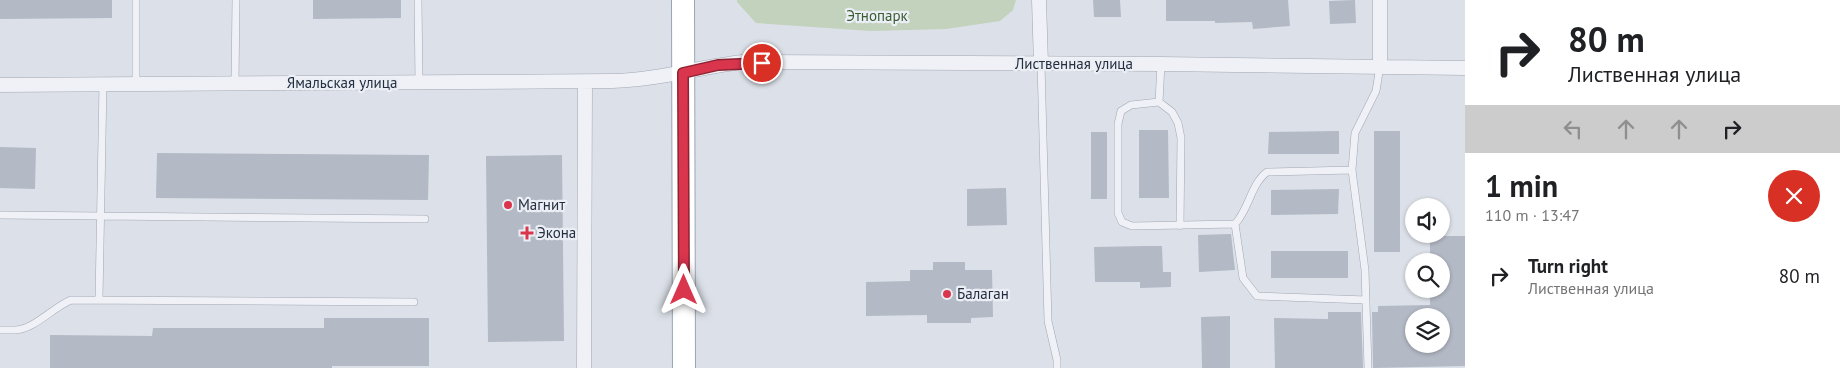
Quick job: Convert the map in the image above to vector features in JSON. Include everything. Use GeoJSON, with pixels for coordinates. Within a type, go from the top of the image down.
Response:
{"type":"FeatureCollection","features":[{"type":"Feature","properties":{"kind":"main road"},"geometry":{"type":"LineString","coordinates":[[683,0],[684,368]]}},
{"type":"Feature","properties":{"kind":"street"},"geometry":{"type":"LineString","coordinates":[[1039,0],[1041,64]]}},
{"type":"Feature","properties":{"kind":"street"},"geometry":{"type":"LineString","coordinates":[[1380,0],[1380,66]]}},
{"type":"Feature","properties":{"kind":"street","name":"Лиственная улица"},"geometry":{"type":"LineString","coordinates":[[683,73],[718,65],[743,62],[1465,68]]}},
{"type":"Feature","properties":{"kind":"street","name":"Ямальская улица"},"geometry":{"type":"LineString","coordinates":[[0,85],[585,82],[637,81],[683,73]]}},
{"type":"Feature","properties":{"kind":"street"},"geometry":{"type":"LineString","coordinates":[[584,368],[585,82]]}},
{"type":"Feature","properties":{"kind":"lane"},"geometry":{"type":"LineString","coordinates":[[136,0],[136,84]]}},
{"type":"Feature","properties":{"kind":"lane"},"geometry":{"type":"LineString","coordinates":[[235,84],[236,0]]}},
{"type":"Feature","properties":{"kind":"lane"},"geometry":{"type":"LineString","coordinates":[[418,0],[418,82]]}},
{"type":"Feature","properties":{"kind":"lane"},"geometry":{"type":"LineString","coordinates":[[1041,64],[1048,321],[1057,360],[1057,368]]}},
{"type":"Feature","properties":{"kind":"lane"},"geometry":{"type":"LineString","coordinates":[[1159,102],[1161,64]]}},
{"type":"Feature","properties":{"kind":"lane"},"geometry":{"type":"LineString","coordinates":[[1368,368],[1365,270],[1352,170],[1355,133],[1376,92],[1380,66]]}},
{"type":"Feature","properties":{"kind":"lane"},"geometry":{"type":"LineString","coordinates":[[99,299],[103,84]]}},
{"type":"Feature","properties":{"kind":"lane"},"geometry":{"type":"LineString","coordinates":[[1180,226],[1181,138],[1178,124],[1172,112],[1159,102],[1131,105],[1121,111],[1118,124],[1118,213],[1122,222],[1132,226],[1180,226],[1235,224],[1242,216],[1260,177],[1267,172],[1352,170]]}},
{"type":"Feature","properties":{"kind":"lane"},"geometry":{"type":"LineString","coordinates":[[0,215],[425,219]]}},
{"type":"Feature","properties":{"kind":"lane"},"geometry":{"type":"LineString","coordinates":[[1235,224],[1243,278],[1257,296],[1366,300]]}},
{"type":"Feature","properties":{"kind":"lane"},"geometry":{"type":"LineString","coordinates":[[0,330],[17,330],[32,324],[58,305],[71,300],[414,302]]}},
{"type":"Feature","properties":{"kind":"green space","name":"Этнопарк"},"geometry":{"type":"Polygon","coordinates":[[[737,0],[1016,0],[1013,10],[1000,21],[946,29],[871,31],[756,23],[737,0]]]}},
{"type":"Feature","properties":{"kind":"building"},"geometry":{"type":"Polygon","coordinates":[[[0,0],[112,0],[112,18],[0,19],[0,0]]]}},
{"type":"Feature","properties":{"kind":"building"},"geometry":{"type":"Polygon","coordinates":[[[313,0],[401,0],[401,18],[313,19],[313,0]]]}},
{"type":"Feature","properties":{"kind":"building"},"geometry":{"type":"Polygon","coordinates":[[[1093,0],[1120,0],[1121,17],[1094,17],[1093,0]]]}},
{"type":"Feature","properties":{"kind":"building"},"geometry":{"type":"Polygon","coordinates":[[[1166,0],[1288,0],[1290,26],[1253,29],[1252,22],[1166,21],[1166,0]]]}},
{"type":"Feature","properties":{"kind":"building"},"geometry":{"type":"Polygon","coordinates":[[[1355,0],[1356,23],[1330,24],[1329,1],[1355,0]]]}},
{"type":"Feature","properties":{"kind":"building"},"geometry":{"type":"Polygon","coordinates":[[[1139,130],[1168,130],[1169,198],[1139,198],[1139,130]]]}},
{"type":"Feature","properties":{"kind":"building"},"geometry":{"type":"Polygon","coordinates":[[[1339,131],[1339,154],[1268,154],[1269,132],[1339,131]]]}},
{"type":"Feature","properties":{"kind":"building"},"geometry":{"type":"Polygon","coordinates":[[[1374,131],[1400,131],[1400,252],[1374,252],[1374,131]]]}},
{"type":"Feature","properties":{"kind":"building"},"geometry":{"type":"Polygon","coordinates":[[[1091,132],[1107,132],[1107,199],[1091,199],[1091,132]]]}},
{"type":"Feature","properties":{"kind":"building"},"geometry":{"type":"Polygon","coordinates":[[[0,147],[36,148],[35,189],[0,188],[0,147]]]}},
{"type":"Feature","properties":{"kind":"building"},"geometry":{"type":"Polygon","coordinates":[[[157,153],[429,155],[428,200],[156,198],[157,153]]]}},
{"type":"Feature","properties":{"kind":"building"},"geometry":{"type":"Polygon","coordinates":[[[562,155],[564,341],[488,342],[486,156],[562,155]]]}},
{"type":"Feature","properties":{"kind":"building"},"geometry":{"type":"Polygon","coordinates":[[[1006,188],[1007,225],[967,226],[967,189],[1006,188]]]}},
{"type":"Feature","properties":{"kind":"building"},"geometry":{"type":"Polygon","coordinates":[[[1339,189],[1338,214],[1271,215],[1271,190],[1339,189]]]}},
{"type":"Feature","properties":{"kind":"building"},"geometry":{"type":"Polygon","coordinates":[[[1231,234],[1235,270],[1199,272],[1198,235],[1231,234]]]}},
{"type":"Feature","properties":{"kind":"building"},"geometry":{"type":"Polygon","coordinates":[[[1450,236],[1465,236],[1465,366],[1373,368],[1372,312],[1378,312],[1378,306],[1430,305],[1430,298],[1450,298],[1450,253],[1430,253],[1430,243],[1450,243],[1450,236]]]}},
{"type":"Feature","properties":{"kind":"building"},"geometry":{"type":"Polygon","coordinates":[[[1162,246],[1163,272],[1171,272],[1171,287],[1140,288],[1140,282],[1095,282],[1094,247],[1162,246]]]}},
{"type":"Feature","properties":{"kind":"building"},"geometry":{"type":"Polygon","coordinates":[[[1271,251],[1348,251],[1348,278],[1271,278],[1271,251]]]}},
{"type":"Feature","properties":{"kind":"building","name":"Балаган"},"geometry":{"type":"Polygon","coordinates":[[[933,262],[965,262],[965,270],[992,270],[993,317],[971,318],[971,323],[927,323],[927,315],[866,316],[866,282],[910,281],[910,270],[933,270],[933,262]]]}},
{"type":"Feature","properties":{"kind":"building"},"geometry":{"type":"Polygon","coordinates":[[[1328,312],[1361,312],[1363,368],[1275,368],[1274,318],[1328,319],[1328,312]]]}},
{"type":"Feature","properties":{"kind":"building"},"geometry":{"type":"Polygon","coordinates":[[[1230,316],[1230,368],[1202,368],[1201,317],[1230,316]]]}},
{"type":"Feature","properties":{"kind":"building"},"geometry":{"type":"Polygon","coordinates":[[[324,318],[429,318],[429,366],[50,368],[50,335],[152,336],[153,328],[324,328],[324,318]]]}},
{"type":"Feature","properties":{"kind":"place","name":"Магнит"},"geometry":{"type":"Point","coordinates":[508,205]}},
{"type":"Feature","properties":{"kind":"place","name":"Экона"},"geometry":{"type":"Point","coordinates":[527,233]}},
{"type":"Feature","properties":{"kind":"place","name":"Балаган"},"geometry":{"type":"Point","coordinates":[947,294]}},
{"type":"Feature","properties":{"kind":"route"},"geometry":{"type":"LineString","coordinates":[[684,290],[683,73],[718,65],[743,62],[762,63]]}}]}
